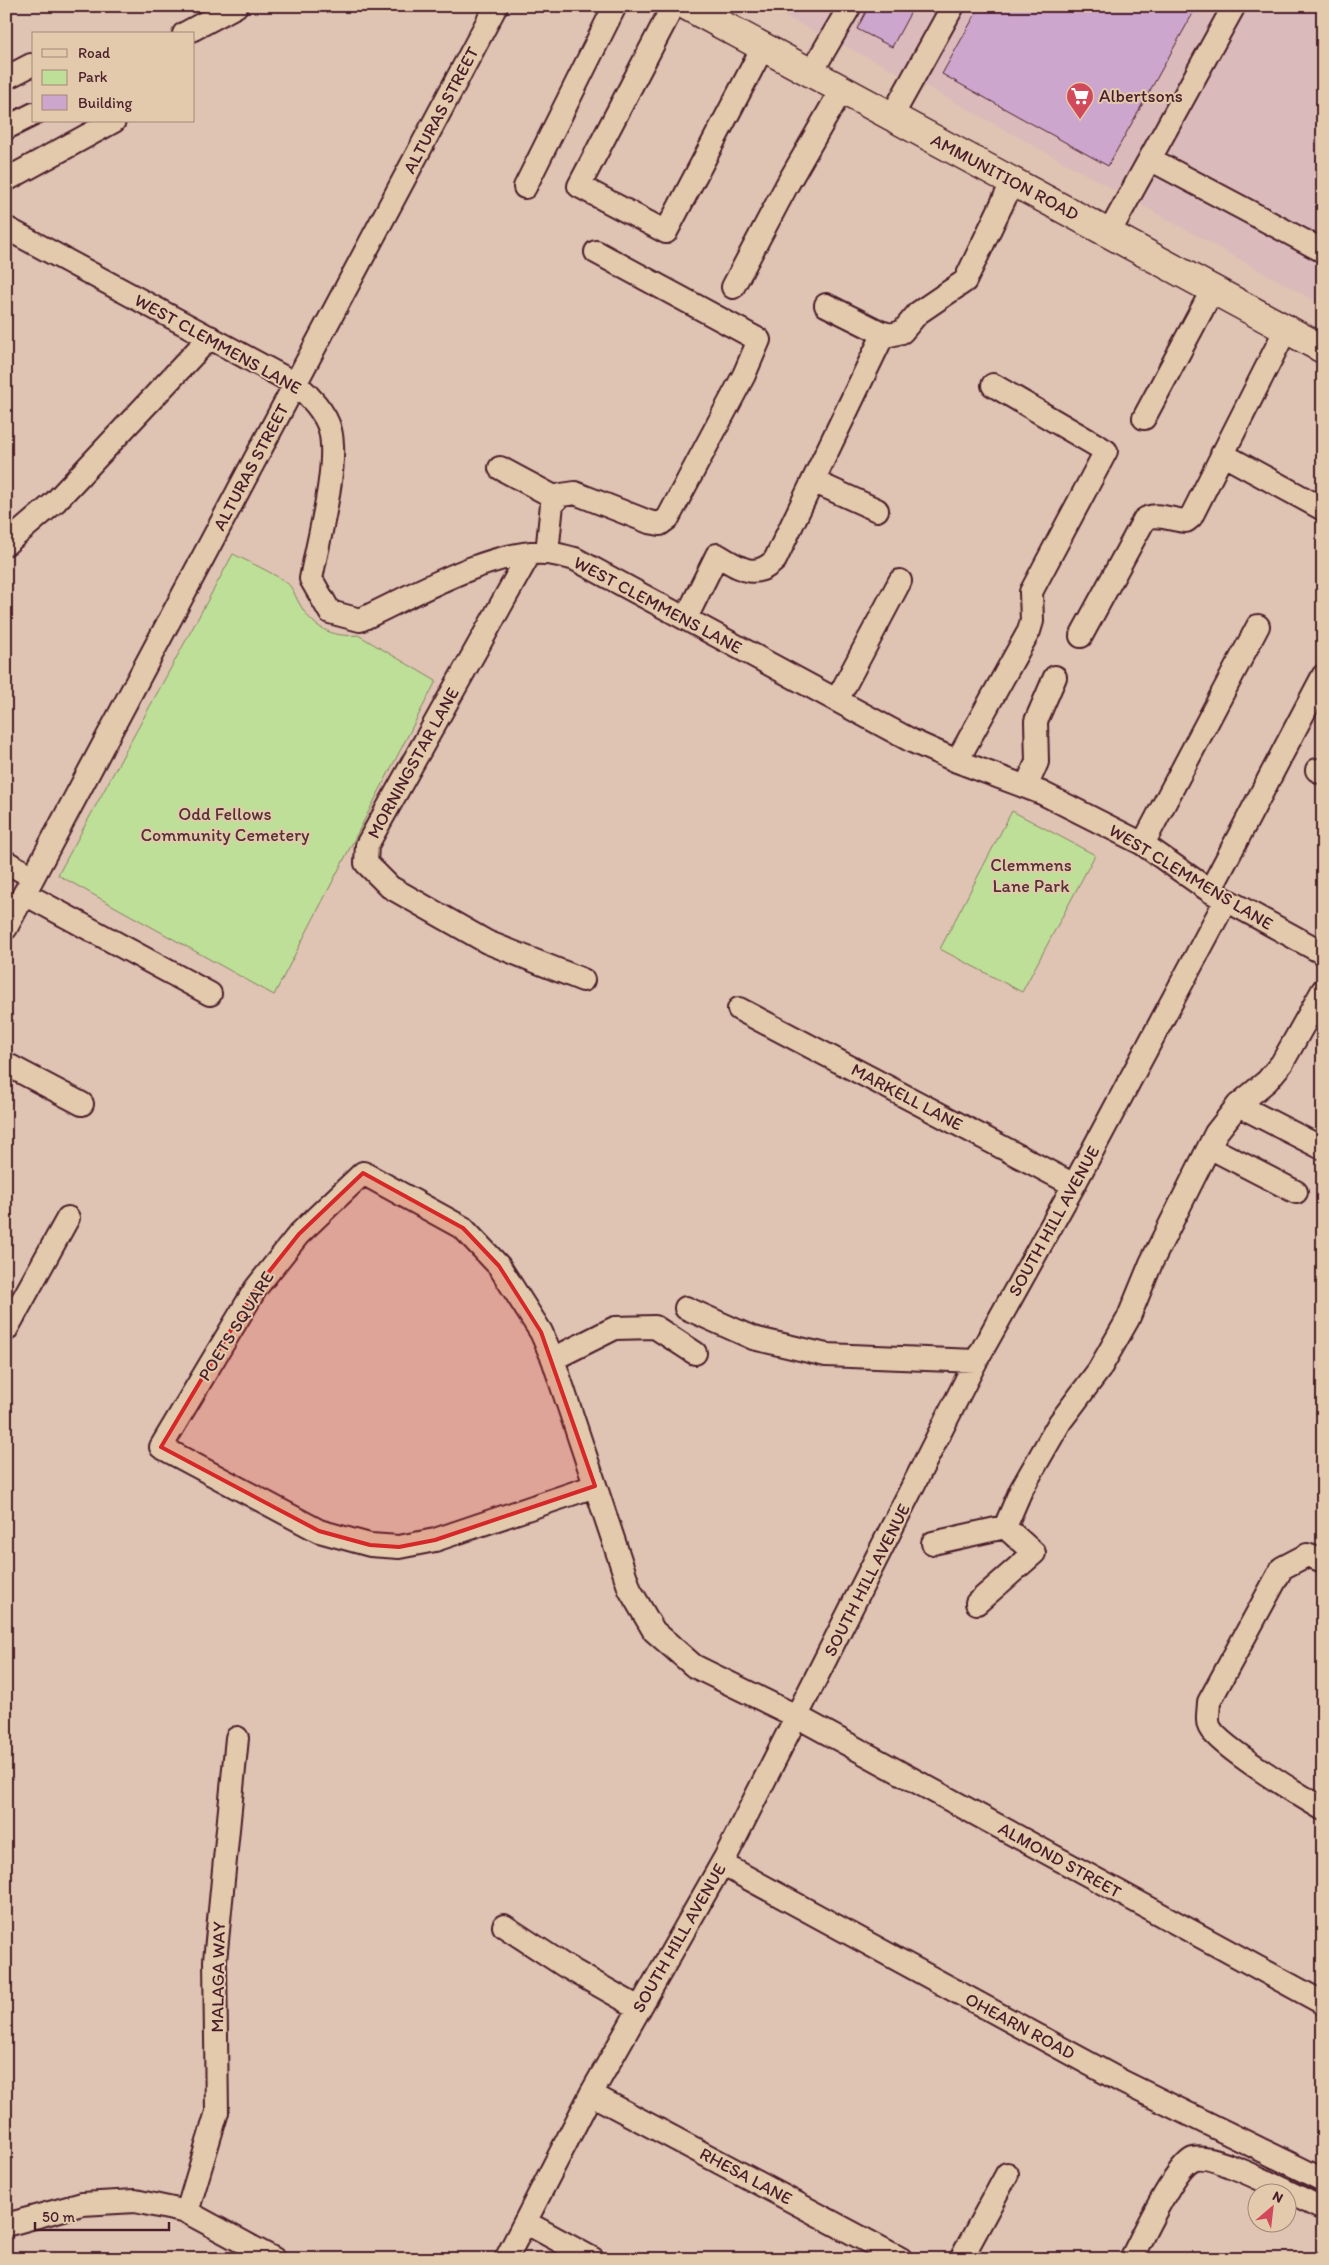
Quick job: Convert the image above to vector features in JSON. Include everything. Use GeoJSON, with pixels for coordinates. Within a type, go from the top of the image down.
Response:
{"type":"FeatureCollection","features":[{"type":"Feature","properties":{"kind":"main road","name":"AMMUNITION ROAD"},"geometry":{"type":"LineString","coordinates":[[688,6],[1323,349]]}},
{"type":"Feature","properties":{"kind":"street"},"geometry":{"type":"LineString","coordinates":[[188,32],[236,6]]}},
{"type":"Feature","properties":{"kind":"street","name":"ALTURAS STREET"},"geometry":{"type":"LineString","coordinates":[[6,928],[496,6]]}},
{"type":"Feature","properties":{"kind":"street"},"geometry":{"type":"LineString","coordinates":[[525,187],[615,6]]}},
{"type":"Feature","properties":{"kind":"street"},"geometry":{"type":"LineString","coordinates":[[673,6],[579,186],[666,232],[763,47]]}},
{"type":"Feature","properties":{"kind":"street"},"geometry":{"type":"LineString","coordinates":[[811,73],[850,6]]}},
{"type":"Feature","properties":{"kind":"street"},"geometry":{"type":"LineString","coordinates":[[892,116],[953,6]]}},
{"type":"Feature","properties":{"kind":"street"},"geometry":{"type":"LineString","coordinates":[[1109,233],[1234,6]]}},
{"type":"Feature","properties":{"kind":"street"},"geometry":{"type":"LineString","coordinates":[[6,78],[31,65]]}},
{"type":"Feature","properties":{"kind":"street"},"geometry":{"type":"LineString","coordinates":[[734,287],[787,185],[842,89]]}},
{"type":"Feature","properties":{"kind":"street"},"geometry":{"type":"LineString","coordinates":[[6,128],[32,115]]}},
{"type":"Feature","properties":{"kind":"street"},"geometry":{"type":"LineString","coordinates":[[6,180],[112,122]]}},
{"type":"Feature","properties":{"kind":"street"},"geometry":{"type":"LineString","coordinates":[[1150,159],[1323,251]]}},
{"type":"Feature","properties":{"kind":"street"},"geometry":{"type":"LineString","coordinates":[[826,305],[884,333],[890,335],[902,332],[918,313],[965,281],[1013,182]]}},
{"type":"Feature","properties":{"kind":"street","name":"WEST CLEMMENS LANE"},"geometry":{"type":"LineString","coordinates":[[6,228],[296,384],[311,396],[330,429],[332,465],[311,579],[330,612],[360,620],[483,563],[538,553],[575,559],[912,740],[957,761],[1026,787],[1143,844],[1218,895],[1323,953]]}},
{"type":"Feature","properties":{"kind":"street"},"geometry":{"type":"LineString","coordinates":[[538,553],[552,504],[561,495],[575,493],[649,522],[660,524],[668,518],[744,375],[759,340],[596,252]]}},
{"type":"Feature","properties":{"kind":"street"},"geometry":{"type":"LineString","coordinates":[[1144,418],[1213,289]]}},
{"type":"Feature","properties":{"kind":"street"},"geometry":{"type":"LineString","coordinates":[[1081,636],[1144,520],[1148,516],[1186,521],[1191,517],[1286,329]]}},
{"type":"Feature","properties":{"kind":"street"},"geometry":{"type":"LineString","coordinates":[[686,618],[717,555],[748,571],[766,569],[775,560],[884,333]]}},
{"type":"Feature","properties":{"kind":"street"},"geometry":{"type":"LineString","coordinates":[[6,544],[55,502],[210,337]]}},
{"type":"Feature","properties":{"kind":"street"},"geometry":{"type":"LineString","coordinates":[[957,761],[1029,631],[1032,621],[1031,592],[1106,452],[993,385]]}},
{"type":"Feature","properties":{"kind":"street"},"geometry":{"type":"LineString","coordinates":[[1222,454],[1323,508]]}},
{"type":"Feature","properties":{"kind":"street"},"geometry":{"type":"LineString","coordinates":[[500,468],[556,498]]}},
{"type":"Feature","properties":{"kind":"street"},"geometry":{"type":"LineString","coordinates":[[813,481],[877,510]]}},
{"type":"Feature","properties":{"kind":"street","name":"MORNINGSTAR LANE"},"geometry":{"type":"LineString","coordinates":[[538,553],[367,846],[366,863],[390,887],[486,942],[583,980]]}},
{"type":"Feature","properties":{"kind":"street"},"geometry":{"type":"LineString","coordinates":[[837,700],[900,581]]}},
{"type":"Feature","properties":{"kind":"street"},"geometry":{"type":"LineString","coordinates":[[1143,844],[1258,626]]}},
{"type":"Feature","properties":{"kind":"street","name":"SOUTH HILL AVENUE"},"geometry":{"type":"LineString","coordinates":[[506,2259],[639,2008],[722,1864],[798,1717],[976,1361],[1074,1186],[1218,895],[1323,676]]}},
{"type":"Feature","properties":{"kind":"street"},"geometry":{"type":"LineString","coordinates":[[1026,787],[1037,762],[1036,721],[1056,678]]}},
{"type":"Feature","properties":{"kind":"street"},"geometry":{"type":"LineString","coordinates":[[6,862],[29,885],[210,994]]}},
{"type":"Feature","properties":{"kind":"street"},"geometry":{"type":"LineString","coordinates":[[1005,1527],[1021,1490],[1060,1422],[1098,1370],[1128,1319],[1151,1262],[1216,1132],[1238,1105],[1267,1081],[1282,1063],[1323,990]]}},
{"type":"Feature","properties":{"kind":"street","name":"MARKELL LANE"},"geometry":{"type":"LineString","coordinates":[[740,1009],[1074,1186]]}},
{"type":"Feature","properties":{"kind":"street"},"geometry":{"type":"LineString","coordinates":[[6,1064],[82,1104]]}},
{"type":"Feature","properties":{"kind":"street"},"geometry":{"type":"LineString","coordinates":[[1238,1105],[1320,1147]]}},
{"type":"Feature","properties":{"kind":"street"},"geometry":{"type":"LineString","coordinates":[[1209,1147],[1296,1192]]}},
{"type":"Feature","properties":{"kind":"street","name":"POETS SQUARE"},"geometry":{"type":"LineString","coordinates":[[595,1486],[435,1540],[399,1547],[370,1545],[319,1531],[161,1447],[256,1288],[298,1234],[363,1173],[463,1228],[499,1266],[542,1332],[553,1359],[630,1590],[654,1631],[694,1666],[798,1717]]}},
{"type":"Feature","properties":{"kind":"street"},"geometry":{"type":"LineString","coordinates":[[6,1330],[68,1218]]}},
{"type":"Feature","properties":{"kind":"street"},"geometry":{"type":"LineString","coordinates":[[686,1308],[753,1338],[826,1355],[976,1361]]}},
{"type":"Feature","properties":{"kind":"street"},"geometry":{"type":"LineString","coordinates":[[553,1359],[614,1328],[655,1327],[695,1353]]}},
{"type":"Feature","properties":{"kind":"street"},"geometry":{"type":"LineString","coordinates":[[933,1543],[1005,1527]]}},
{"type":"Feature","properties":{"kind":"street"},"geometry":{"type":"LineString","coordinates":[[977,1603],[1034,1553],[1005,1527]]}},
{"type":"Feature","properties":{"kind":"street"},"geometry":{"type":"LineString","coordinates":[[1323,1561],[1307,1555],[1282,1568],[1209,1702],[1208,1714],[1210,1728],[1224,1744],[1323,1809]]}},
{"type":"Feature","properties":{"kind":"street","name":"ALMOND STREET"},"geometry":{"type":"LineString","coordinates":[[798,1717],[1323,2003]]}},
{"type":"Feature","properties":{"kind":"street","name":"MALAGA WAY"},"geometry":{"type":"LineString","coordinates":[[186,2212],[217,2112],[216,1961],[238,1738]]}},
{"type":"Feature","properties":{"kind":"street","name":"OHEARN ROAD"},"geometry":{"type":"LineString","coordinates":[[722,1864],[1123,2082],[1323,2180]]}},
{"type":"Feature","properties":{"kind":"street"},"geometry":{"type":"LineString","coordinates":[[504,1926],[565,1966],[639,2008]]}},
{"type":"Feature","properties":{"kind":"street","name":"RHESA LANE"},"geometry":{"type":"LineString","coordinates":[[592,2094],[901,2259]]}},
{"type":"Feature","properties":{"kind":"street"},"geometry":{"type":"LineString","coordinates":[[1131,2259],[1157,2208],[1179,2173],[1192,2159],[1203,2157],[1223,2163],[1323,2210]]}},
{"type":"Feature","properties":{"kind":"street"},"geometry":{"type":"LineString","coordinates":[[961,2259],[1007,2174]]}},
{"type":"Feature","properties":{"kind":"street"},"geometry":{"type":"LineString","coordinates":[[6,2225],[82,2204],[134,2201],[186,2212],[274,2259]]}},
{"type":"Feature","properties":{"kind":"street"},"geometry":{"type":"LineString","coordinates":[[525,2222],[593,2259]]}},
{"type":"Feature","properties":{"kind":"highlighted area"},"geometry":{"type":"Polygon","coordinates":[[[363,1173],[463,1228],[499,1266],[541,1332],[595,1486],[435,1540],[399,1547],[370,1545],[319,1531],[161,1447],[256,1288],[299,1234],[363,1173]]]}},
{"type":"Feature","properties":{"kind":"shaded area"},"geometry":{"type":"Polygon","coordinates":[[[764,6],[1323,6],[1323,305],[928,87],[764,6]]]}},
{"type":"Feature","properties":{"kind":"green space","name":"Odd Fellows Community Cemetery"},"geometry":{"type":"Polygon","coordinates":[[[233,554],[264,569],[286,583],[310,619],[323,629],[339,635],[358,635],[436,681],[274,995],[58,875],[233,554]]]}},
{"type":"Feature","properties":{"kind":"green space","name":"Clemmens Lane Park"},"geometry":{"type":"Polygon","coordinates":[[[1012,811],[1095,855],[1022,992],[940,949],[1012,811]]]}},
{"type":"Feature","properties":{"kind":"building"},"geometry":{"type":"Polygon","coordinates":[[[869,6],[914,6],[892,47],[857,29],[869,6]]]}},
{"type":"Feature","properties":{"kind":"building","name":"Albertsons"},"geometry":{"type":"Polygon","coordinates":[[[980,6],[1197,6],[1108,166],[942,74],[980,6]]]}},
{"type":"Feature","properties":{"kind":"place","name":"Albertsons"},"geometry":{"type":"Point","coordinates":[1080,120]}}]}
